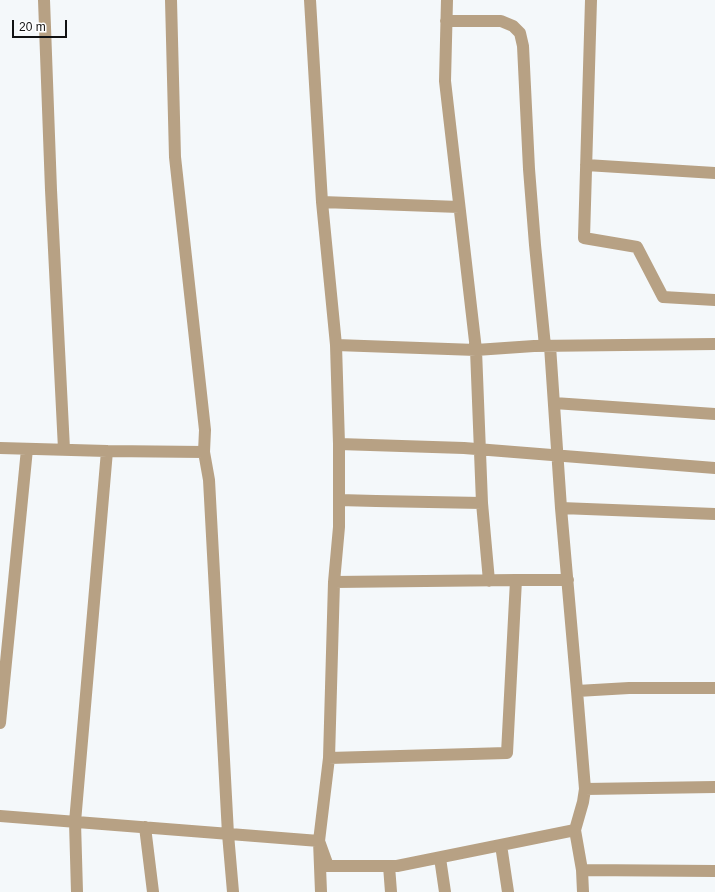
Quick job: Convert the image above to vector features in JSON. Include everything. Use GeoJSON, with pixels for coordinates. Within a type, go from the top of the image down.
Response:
{"type":"FeatureCollection","features":[{"type":"Feature","properties":{"kind":"street"},"geometry":{"type":"LineString","coordinates":[[44,0],[51,190],[64,450]]}},
{"type":"Feature","properties":{"kind":"street"},"geometry":{"type":"LineString","coordinates":[[172,0],[174,157],[205,430],[204,452],[209,480],[228,834],[233,892]]}},
{"type":"Feature","properties":{"kind":"street"},"geometry":{"type":"LineString","coordinates":[[310,0],[322,202],[336,345],[340,444],[339,527],[334,582],[329,758],[319,841],[321,892]]}},
{"type":"Feature","properties":{"kind":"street"},"geometry":{"type":"LineString","coordinates":[[447,0],[445,81],[476,350],[482,502],[489,581]]}},
{"type":"Feature","properties":{"kind":"street"},"geometry":{"type":"LineString","coordinates":[[591,0],[584,238],[637,247],[663,297],[715,300]]}},
{"type":"Feature","properties":{"kind":"street"},"geometry":{"type":"LineString","coordinates":[[446,21],[501,21],[514,26],[520,33],[523,46],[529,169],[535,245],[554,403],[561,508],[585,789],[575,830],[582,870],[583,892]]}},
{"type":"Feature","properties":{"kind":"street"},"geometry":{"type":"LineString","coordinates":[[586,165],[715,173]]}},
{"type":"Feature","properties":{"kind":"street"},"geometry":{"type":"LineString","coordinates":[[322,202],[459,208]]}},
{"type":"Feature","properties":{"kind":"street"},"geometry":{"type":"LineString","coordinates":[[336,345],[476,350],[547,346],[715,344]]}},
{"type":"Feature","properties":{"kind":"street"},"geometry":{"type":"LineString","coordinates":[[554,403],[715,414]]}},
{"type":"Feature","properties":{"kind":"street"},"geometry":{"type":"LineString","coordinates":[[340,444],[480,449],[715,468]]}},
{"type":"Feature","properties":{"kind":"street"},"geometry":{"type":"LineString","coordinates":[[0,448],[204,452]]}},
{"type":"Feature","properties":{"kind":"street"},"geometry":{"type":"LineString","coordinates":[[0,723],[27,449]]}},
{"type":"Feature","properties":{"kind":"street"},"geometry":{"type":"LineString","coordinates":[[77,892],[75,822],[106,451]]}},
{"type":"Feature","properties":{"kind":"street"},"geometry":{"type":"LineString","coordinates":[[339,500],[482,502]]}},
{"type":"Feature","properties":{"kind":"street"},"geometry":{"type":"LineString","coordinates":[[561,508],[715,514]]}},
{"type":"Feature","properties":{"kind":"street"},"geometry":{"type":"LineString","coordinates":[[329,758],[507,753],[516,580]]}},
{"type":"Feature","properties":{"kind":"street"},"geometry":{"type":"LineString","coordinates":[[334,582],[568,580]]}},
{"type":"Feature","properties":{"kind":"street"},"geometry":{"type":"LineString","coordinates":[[577,691],[629,688],[715,688]]}},
{"type":"Feature","properties":{"kind":"street"},"geometry":{"type":"LineString","coordinates":[[585,789],[715,787]]}},
{"type":"Feature","properties":{"kind":"street"},"geometry":{"type":"LineString","coordinates":[[0,816],[319,841]]}},
{"type":"Feature","properties":{"kind":"street"},"geometry":{"type":"LineString","coordinates":[[145,827],[153,892]]}},
{"type":"Feature","properties":{"kind":"street"},"geometry":{"type":"LineString","coordinates":[[319,841],[328,866],[397,866],[575,830]]}},
{"type":"Feature","properties":{"kind":"street"},"geometry":{"type":"LineString","coordinates":[[501,845],[508,892]]}},
{"type":"Feature","properties":{"kind":"street"},"geometry":{"type":"LineString","coordinates":[[440,858],[445,892]]}},
{"type":"Feature","properties":{"kind":"street"},"geometry":{"type":"LineString","coordinates":[[389,866],[391,892]]}},
{"type":"Feature","properties":{"kind":"street"},"geometry":{"type":"LineString","coordinates":[[582,870],[715,871]]}}]}
